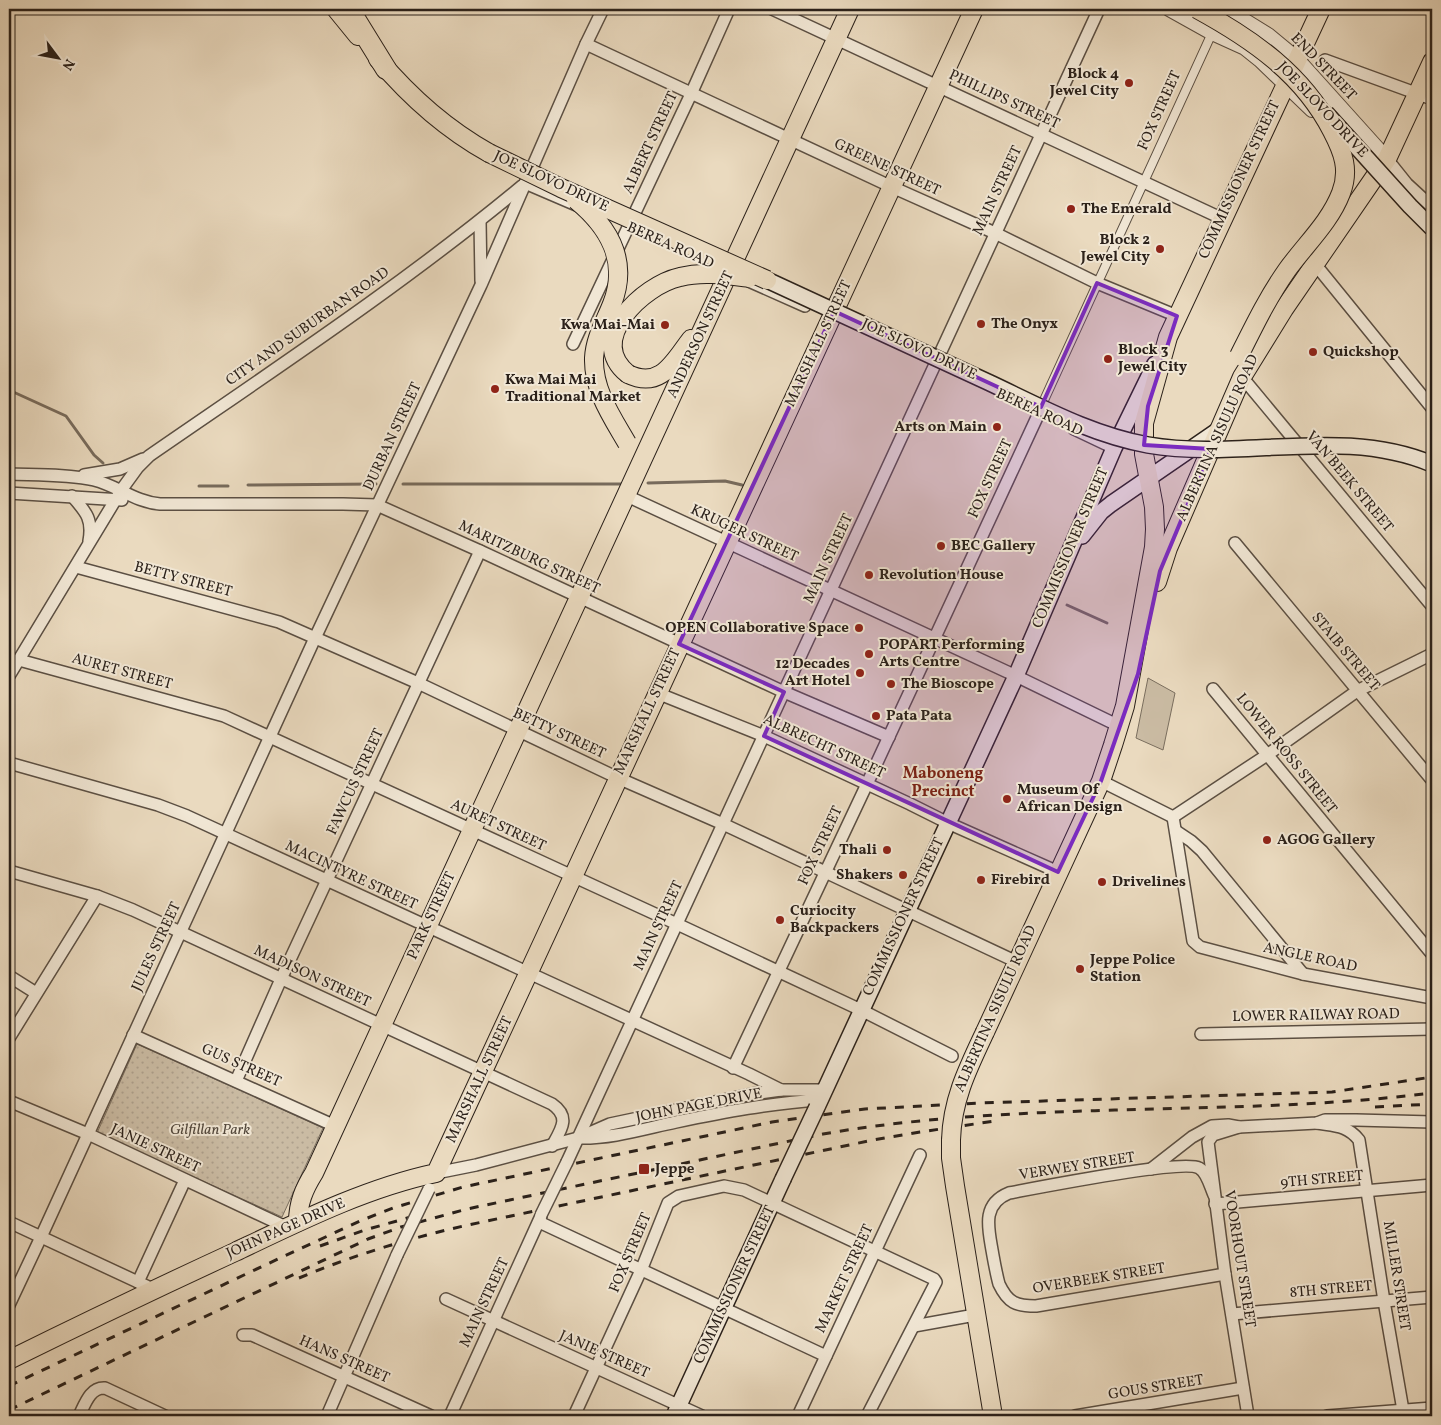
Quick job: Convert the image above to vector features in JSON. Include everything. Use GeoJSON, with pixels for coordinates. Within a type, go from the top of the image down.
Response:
{"type":"FeatureCollection","features":[{"type":"Feature","properties":{"kind":"highway"},"geometry":{"type":"LineString","coordinates":[[349,9],[386,69]]}},
{"type":"Feature","properties":{"kind":"main road","name":"JOE SLOVO DRIVE"},"geometry":{"type":"LineString","coordinates":[[336,9],[386,69],[430,113],[467,141],[561,188],[767,280],[1068,419],[1120,439],[1148,445],[1194,449],[1328,445],[1356,447],[1404,455],[1432,464]]}},
{"type":"Feature","properties":{"kind":"main road","name":"ANDERSON STREET"},"geometry":{"type":"LineString","coordinates":[[550,660],[730,273],[850,9]]}},
{"type":"Feature","properties":{"kind":"main road","name":"MARSHALL STREET"},"geometry":{"type":"LineString","coordinates":[[433,1181],[679,644],[974,9]]}},
{"type":"Feature","properties":{"kind":"main road","name":"JOE SLOVO DRIVE"},"geometry":{"type":"LineString","coordinates":[[1197,9],[1250,40],[1286,69],[1292,82],[1432,228]]}},
{"type":"Feature","properties":{"kind":"main road","name":"COMMISSIONER STREET"},"geometry":{"type":"LineString","coordinates":[[677,1411],[1016,676],[1114,448],[1223,218],[1292,82],[1297,59],[1321,9]]}},
{"type":"Feature","properties":{"kind":"main road","name":"ALBERTINA SISULU ROAD"},"geometry":{"type":"LineString","coordinates":[[1125,706],[1134,689],[1160,571],[1168,548],[1242,377],[1284,309],[1387,159],[1425,96],[1432,62]]}},
{"type":"Feature","properties":{"kind":"main road"},"geometry":{"type":"LineString","coordinates":[[1242,377],[1237,368],[1239,356],[1272,291],[1335,205],[1344,181],[1346,168],[1340,146],[1317,106],[1292,82]]}},
{"type":"Feature","properties":{"kind":"main road"},"geometry":{"type":"LineString","coordinates":[[561,188],[597,219],[606,231],[616,253],[619,278],[617,290],[599,334],[594,358],[599,389],[630,450],[632,464],[628,493]]}},
{"type":"Feature","properties":{"kind":"main road"},"geometry":{"type":"LineString","coordinates":[[710,314],[660,376],[644,380],[628,374],[618,363],[614,354],[615,336],[620,322],[639,298],[652,289],[679,277],[692,274],[767,280]]}},
{"type":"Feature","properties":{"kind":"main road","name":"ALBERTINA SISULU ROAD"},"geometry":{"type":"LineString","coordinates":[[993,1416],[975,1315],[951,1158],[953,1117],[957,1097],[970,1064],[1100,781],[1125,706],[1154,547],[1155,522],[1144,454],[1144,423],[1168,337]]}},
{"type":"Feature","properties":{"kind":"main road"},"geometry":{"type":"LineString","coordinates":[[1068,556],[1101,512],[1220,429]]}},
{"type":"Feature","properties":{"kind":"main road","name":"PARK STREET"},"geometry":{"type":"LineString","coordinates":[[292,1225],[301,1197],[314,1173],[550,660]]}},
{"type":"Feature","properties":{"kind":"main road","name":"PARK STREET"},"geometry":{"type":"LineString","coordinates":[[314,1173],[312,1185],[314,1194],[328,1210]]}},
{"type":"Feature","properties":{"kind":"main road","name":"JOHN PAGE DRIVE"},"geometry":{"type":"LineString","coordinates":[[9,1360],[292,1225],[386,1186],[408,1179],[433,1181]]}},
{"type":"Feature","properties":{"kind":"main road"},"geometry":{"type":"LineString","coordinates":[[9,1344],[21,1350],[28,1350]]}},
{"type":"Feature","properties":{"kind":"street","name":"DURBAN STREET"},"geometry":{"type":"LineString","coordinates":[[333,602],[481,285],[603,9]]}},
{"type":"Feature","properties":{"kind":"street","name":"ALBERT STREET"},"geometry":{"type":"LineString","coordinates":[[572,344],[691,94],[729,9]]}},
{"type":"Feature","properties":{"kind":"street","name":"PHILLIPS STREET"},"geometry":{"type":"LineString","coordinates":[[772,9],[1223,218]]}},
{"type":"Feature","properties":{"kind":"street","name":"MAIN STREET"},"geometry":{"type":"LineString","coordinates":[[450,1416],[1099,9]]}},
{"type":"Feature","properties":{"kind":"street"},"geometry":{"type":"LineString","coordinates":[[1169,9],[1244,48],[1292,82],[1432,238]]}},
{"type":"Feature","properties":{"kind":"street","name":"FOX STREET"},"geometry":{"type":"LineString","coordinates":[[733,1068],[826,873],[1145,181],[1212,33],[1220,9]]}},
{"type":"Feature","properties":{"kind":"street","name":"END STREET"},"geometry":{"type":"LineString","coordinates":[[1226,9],[1268,35],[1297,59],[1387,159]]}},
{"type":"Feature","properties":{"kind":"street","name":"GREENE STREET"},"geometry":{"type":"LineString","coordinates":[[586,44],[790,140],[995,233],[1097,283],[1177,316]]}},
{"type":"Feature","properties":{"kind":"street","name":"END STREET"},"geometry":{"type":"LineString","coordinates":[[1325,60],[1425,96]]}},
{"type":"Feature","properties":{"kind":"street","name":"JOE SLOVO DRIVE"},"geometry":{"type":"LineString","coordinates":[[1387,159],[1407,184],[1432,208]]}},
{"type":"Feature","properties":{"kind":"street","name":"CITY AND SUBURBAN ROAD"},"geometry":{"type":"LineString","coordinates":[[9,676],[122,489],[134,471],[149,456],[289,360],[480,221],[525,183]]}},
{"type":"Feature","properties":{"kind":"street","name":"BEREA ROAD"},"geometry":{"type":"LineString","coordinates":[[525,183],[936,364],[1114,448]]}},
{"type":"Feature","properties":{"kind":"street","name":"DURBAN STREET"},"geometry":{"type":"LineString","coordinates":[[480,221],[481,285]]}},
{"type":"Feature","properties":{"kind":"street"},"geometry":{"type":"LineString","coordinates":[[1315,264],[1432,408]]}},
{"type":"Feature","properties":{"kind":"street","name":"VAN BEEK STREET"},"geometry":{"type":"LineString","coordinates":[[1242,377],[1432,606]]}},
{"type":"Feature","properties":{"kind":"street"},"geometry":{"type":"LineString","coordinates":[[67,477],[120,469],[149,456]]}},
{"type":"Feature","properties":{"kind":"street","name":"MARITZBURG STREET"},"geometry":{"type":"LineString","coordinates":[[9,474],[95,480],[122,489],[135,498]]}},
{"type":"Feature","properties":{"kind":"street","name":"MARITZBURG STREET"},"geometry":{"type":"LineString","coordinates":[[9,493],[115,500],[135,498],[160,504],[378,505],[784,692],[889,737]]}},
{"type":"Feature","properties":{"kind":"street","name":"KRUGER STREET"},"geometry":{"type":"LineString","coordinates":[[628,493],[830,591],[1016,676],[1119,726]]}},
{"type":"Feature","properties":{"kind":"street"},"geometry":{"type":"LineString","coordinates":[[72,496],[88,517],[91,525],[88,546]]}},
{"type":"Feature","properties":{"kind":"street","name":"STAIB STREET"},"geometry":{"type":"LineString","coordinates":[[1235,543],[1432,780]]}},
{"type":"Feature","properties":{"kind":"street","name":"FAWCUS STREET"},"geometry":{"type":"LineString","coordinates":[[236,1081],[281,978],[480,551]]}},
{"type":"Feature","properties":{"kind":"street","name":"BETTY STREET"},"geometry":{"type":"LineString","coordinates":[[76,567],[279,622],[418,683],[517,732],[723,824],[1017,962]]}},
{"type":"Feature","properties":{"kind":"street","name":"JULES STREET"},"geometry":{"type":"LineString","coordinates":[[9,1305],[333,602]]}},
{"type":"Feature","properties":{"kind":"street"},"geometry":{"type":"LineString","coordinates":[[1174,817],[1267,755],[1357,691],[1432,654]]}},
{"type":"Feature","properties":{"kind":"street","name":"AURET STREET"},"geometry":{"type":"LineString","coordinates":[[19,660],[211,712],[271,737],[371,785],[778,971],[952,1056]]}},
{"type":"Feature","properties":{"kind":"street","name":"LOWER ROSS STREET"},"geometry":{"type":"LineString","coordinates":[[1213,689],[1432,954]]}},
{"type":"Feature","properties":{"kind":"street","name":"ALBRECHT STREET"},"geometry":{"type":"LineString","coordinates":[[657,693],[764,736],[948,823],[1058,872]]}},
{"type":"Feature","properties":{"kind":"street","name":"MACINTYRE STREET"},"geometry":{"type":"LineString","coordinates":[[9,763],[158,805],[187,816],[733,1068],[750,1074],[781,1090]]}},
{"type":"Feature","properties":{"kind":"street"},"geometry":{"type":"LineString","coordinates":[[1100,781],[1174,817]]}},
{"type":"Feature","properties":{"kind":"street"},"geometry":{"type":"LineString","coordinates":[[1174,817],[1176,831],[1192,841],[1202,851],[1303,974]]}},
{"type":"Feature","properties":{"kind":"street","name":"ANGLE ROAD"},"geometry":{"type":"LineString","coordinates":[[1176,831],[1191,932],[1193,941],[1200,948],[1303,974],[1432,998]]}},
{"type":"Feature","properties":{"kind":"street","name":"MADISON STREET"},"geometry":{"type":"LineString","coordinates":[[9,871],[97,896],[133,910],[557,1108],[563,1116],[563,1124],[552,1146]]}},
{"type":"Feature","properties":{"kind":"street"},"geometry":{"type":"LineString","coordinates":[[9,1038],[97,896]]}},
{"type":"Feature","properties":{"kind":"street"},"geometry":{"type":"LineString","coordinates":[[9,976],[36,993]]}},
{"type":"Feature","properties":{"kind":"street","name":"LOWER RAILWAY ROAD"},"geometry":{"type":"LineString","coordinates":[[1201,1034],[1432,1029]]}},
{"type":"Feature","properties":{"kind":"street","name":"GUS STREET"},"geometry":{"type":"LineString","coordinates":[[134,1035],[335,1126]]}},
{"type":"Feature","properties":{"kind":"street","name":"JOHN PAGE DRIVE"},"geometry":{"type":"LineString","coordinates":[[576,1143],[610,1124],[752,1094],[781,1090],[821,1099]]}},
{"type":"Feature","properties":{"kind":"street","name":"JOHN PAGE DRIVE"},"geometry":{"type":"LineString","coordinates":[[433,1181],[476,1166],[552,1146],[604,1138],[732,1111],[821,1099]]}},
{"type":"Feature","properties":{"kind":"street","name":"JANIE STREET"},"geometry":{"type":"LineString","coordinates":[[9,1101],[88,1134],[185,1180],[292,1225]]}},
{"type":"Feature","properties":{"kind":"street"},"geometry":{"type":"LineString","coordinates":[[1318,1123],[1324,1120],[1432,1122]]}},
{"type":"Feature","properties":{"kind":"street"},"geometry":{"type":"LineString","coordinates":[[1239,1127],[1318,1123],[1345,1128],[1354,1133],[1359,1140]]}},
{"type":"Feature","properties":{"kind":"street","name":"VERWEY STREET"},"geometry":{"type":"LineString","coordinates":[[1150,1170],[1206,1129],[1220,1125],[1239,1127]]}},
{"type":"Feature","properties":{"kind":"street"},"geometry":{"type":"LineString","coordinates":[[1359,1140],[1362,1132],[1372,1125],[1432,1126]]}},
{"type":"Feature","properties":{"kind":"street","name":"VOORHOUT STREET"},"geometry":{"type":"LineString","coordinates":[[1239,1127],[1213,1135],[1208,1142],[1214,1199],[1248,1416]]}},
{"type":"Feature","properties":{"kind":"street","name":"MILLER STREET"},"geometry":{"type":"LineString","coordinates":[[1359,1140],[1403,1413]]}},
{"type":"Feature","properties":{"kind":"street","name":"MARKET STREET"},"geometry":{"type":"LineString","coordinates":[[798,1416],[920,1154]]}},
{"type":"Feature","properties":{"kind":"street","name":"VERWEY STREET"},"geometry":{"type":"LineString","coordinates":[[1009,1193],[1150,1170],[1191,1166],[1197,1167],[1205,1174],[1214,1199]]}},
{"type":"Feature","properties":{"kind":"street"},"geometry":{"type":"LineString","coordinates":[[138,1282],[185,1180]]}},
{"type":"Feature","properties":{"kind":"street","name":"MARSHALL STREET"},"geometry":{"type":"LineString","coordinates":[[327,1416],[397,1255],[433,1181]]}},
{"type":"Feature","properties":{"kind":"street","name":"9TH STREET"},"geometry":{"type":"LineString","coordinates":[[1214,1199],[1368,1191],[1432,1185]]}},
{"type":"Feature","properties":{"kind":"street","name":"FOX STREET"},"geometry":{"type":"LineString","coordinates":[[574,1416],[642,1268],[668,1203],[674,1198],[724,1186],[744,1190],[772,1202]]}},
{"type":"Feature","properties":{"kind":"street","name":"OVERBEEK STREET"},"geometry":{"type":"LineString","coordinates":[[1009,1193],[997,1199],[993,1205],[989,1214],[988,1227],[999,1284],[1006,1296],[1016,1304],[1036,1306],[1225,1274]]}},
{"type":"Feature","properties":{"kind":"street"},"geometry":{"type":"LineString","coordinates":[[772,1202],[875,1250],[934,1279],[936,1282],[867,1416]]}},
{"type":"Feature","properties":{"kind":"street"},"geometry":{"type":"LineString","coordinates":[[540,1218],[826,1356]]}},
{"type":"Feature","properties":{"kind":"street"},"geometry":{"type":"LineString","coordinates":[[9,1222],[155,1290]]}},
{"type":"Feature","properties":{"kind":"street","name":"8TH STREET"},"geometry":{"type":"LineString","coordinates":[[1232,1314],[1432,1297]]}},
{"type":"Feature","properties":{"kind":"street","name":"JANIE STREET"},"geometry":{"type":"LineString","coordinates":[[446,1299],[596,1369],[677,1411],[702,1416]]}},
{"type":"Feature","properties":{"kind":"street"},"geometry":{"type":"LineString","coordinates":[[914,1326],[975,1315]]}},
{"type":"Feature","properties":{"kind":"street","name":"HANS STREET"},"geometry":{"type":"LineString","coordinates":[[243,1335],[252,1335],[431,1416]]}},
{"type":"Feature","properties":{"kind":"street"},"geometry":{"type":"LineString","coordinates":[[79,1416],[91,1394],[95,1390],[105,1388],[165,1416]]}},
{"type":"Feature","properties":{"kind":"street","name":"GOUS STREET"},"geometry":{"type":"LineString","coordinates":[[1075,1416],[1243,1388]]}},
{"type":"Feature","properties":{"kind":"street"},"geometry":{"type":"LineString","coordinates":[[1327,1416],[1403,1413],[1432,1408]]}},
{"type":"Feature","properties":{"kind":"highlighted area"},"geometry":{"type":"Polygon","coordinates":[[[1097,283],[1177,316],[1148,406],[1144,445],[1211,449],[1160,571],[1138,674],[1101,781],[1058,872],[764,736],[784,692],[679,644],[834,311],[1041,407],[1097,283]]]}},
{"type":"Feature","properties":{"kind":"green space"},"geometry":{"type":"Polygon","coordinates":[[[1148,678],[1175,693],[1163,750],[1136,738],[1148,678]]]}},
{"type":"Feature","properties":{"kind":"green space","name":"Gilfillan Park"},"geometry":{"type":"Polygon","coordinates":[[[137,1044],[323,1128],[282,1217],[97,1133],[137,1044]]]}},
{"type":"Feature","properties":{"kind":"waterway"},"geometry":{"type":"LineString","coordinates":[[9,390],[66,416],[94,455],[103,463]]}},
{"type":"Feature","properties":{"kind":"waterway"},"geometry":{"type":"LineString","coordinates":[[648,483],[725,481],[742,485]]}},
{"type":"Feature","properties":{"kind":"waterway"},"geometry":{"type":"LineString","coordinates":[[248,485],[376,484]]}},
{"type":"Feature","properties":{"kind":"waterway"},"geometry":{"type":"LineString","coordinates":[[403,484],[622,484]]}},
{"type":"Feature","properties":{"kind":"waterway"},"geometry":{"type":"LineString","coordinates":[[199,486],[228,486]]}},
{"type":"Feature","properties":{"kind":"waterway"},"geometry":{"type":"LineString","coordinates":[[1067,605],[1107,623]]}},
{"type":"Feature","properties":{"kind":"railway"},"geometry":{"type":"LineString","coordinates":[[9,1386],[360,1221],[393,1208],[463,1187],[772,1122],[865,1109],[979,1103],[1332,1092],[1432,1077]]}},
{"type":"Feature","properties":{"kind":"railway"},"geometry":{"type":"LineString","coordinates":[[9,1410],[368,1239],[401,1227],[467,1209],[823,1134],[899,1123],[1051,1112],[1356,1101],[1432,1093]]}},
{"type":"Feature","properties":{"kind":"railway"},"geometry":{"type":"LineString","coordinates":[[1375,1107],[1432,1104]]}},
{"type":"Feature","properties":{"kind":"railway"},"geometry":{"type":"LineString","coordinates":[[299,1278],[382,1248],[468,1225],[873,1140],[995,1121]]}},
{"type":"Feature","properties":{"kind":"railway"},"geometry":{"type":"LineString","coordinates":[[320,1246],[365,1230],[418,1215]]}},
{"type":"Feature","properties":{"kind":"place","name":"Block 4 Jewel City"},"geometry":{"type":"Point","coordinates":[1129,83]}},
{"type":"Feature","properties":{"kind":"place","name":"The Emerald"},"geometry":{"type":"Point","coordinates":[1071,209]}},
{"type":"Feature","properties":{"kind":"place","name":"Block 2 Jewel City"},"geometry":{"type":"Point","coordinates":[1160,249]}},
{"type":"Feature","properties":{"kind":"place","name":"The Onyx"},"geometry":{"type":"Point","coordinates":[981,324]}},
{"type":"Feature","properties":{"kind":"place","name":"Kwa Mai-Mai"},"geometry":{"type":"Point","coordinates":[665,325]}},
{"type":"Feature","properties":{"kind":"place","name":"Quickshop"},"geometry":{"type":"Point","coordinates":[1313,352]}},
{"type":"Feature","properties":{"kind":"place","name":"Block 3 Jewel City"},"geometry":{"type":"Point","coordinates":[1108,359]}},
{"type":"Feature","properties":{"kind":"place","name":"Kwa Mai Mai Traditional Market"},"geometry":{"type":"Point","coordinates":[495,389]}},
{"type":"Feature","properties":{"kind":"place","name":"Arts on Main"},"geometry":{"type":"Point","coordinates":[997,427]}},
{"type":"Feature","properties":{"kind":"place","name":"BEC Gallery"},"geometry":{"type":"Point","coordinates":[941,546]}},
{"type":"Feature","properties":{"kind":"place","name":"Revolution House"},"geometry":{"type":"Point","coordinates":[869,575]}},
{"type":"Feature","properties":{"kind":"place","name":"OPEN Collaborative Space"},"geometry":{"type":"Point","coordinates":[859,628]}},
{"type":"Feature","properties":{"kind":"place","name":"POPART Performing Arts Centre"},"geometry":{"type":"Point","coordinates":[869,654]}},
{"type":"Feature","properties":{"kind":"place","name":"12 Decades Art Hotel"},"geometry":{"type":"Point","coordinates":[860,673]}},
{"type":"Feature","properties":{"kind":"place","name":"The Bioscope"},"geometry":{"type":"Point","coordinates":[891,684]}},
{"type":"Feature","properties":{"kind":"place","name":"Pata Pata"},"geometry":{"type":"Point","coordinates":[876,716]}},
{"type":"Feature","properties":{"kind":"place","name":"Museum Of African Design"},"geometry":{"type":"Point","coordinates":[1007,799]}},
{"type":"Feature","properties":{"kind":"place","name":"AGOG Gallery"},"geometry":{"type":"Point","coordinates":[1267,840]}},
{"type":"Feature","properties":{"kind":"place","name":"Thali"},"geometry":{"type":"Point","coordinates":[887,850]}},
{"type":"Feature","properties":{"kind":"place","name":"Shakers"},"geometry":{"type":"Point","coordinates":[903,875]}},
{"type":"Feature","properties":{"kind":"place","name":"Firebird"},"geometry":{"type":"Point","coordinates":[981,880]}},
{"type":"Feature","properties":{"kind":"place","name":"Drivelines"},"geometry":{"type":"Point","coordinates":[1102,882]}},
{"type":"Feature","properties":{"kind":"place","name":"Curiocity Backpackers"},"geometry":{"type":"Point","coordinates":[780,920]}},
{"type":"Feature","properties":{"kind":"place","name":"Jeppe Police Station"},"geometry":{"type":"Point","coordinates":[1080,969]}},
{"type":"Feature","properties":{"kind":"place","name":"Jeppe"},"geometry":{"type":"Point","coordinates":[644,1169]}},
{"type":"Feature","properties":{"kind":"district","name":"Maboneng Precinct"},"geometry":{"type":"Point","coordinates":[943,783]}}]}
